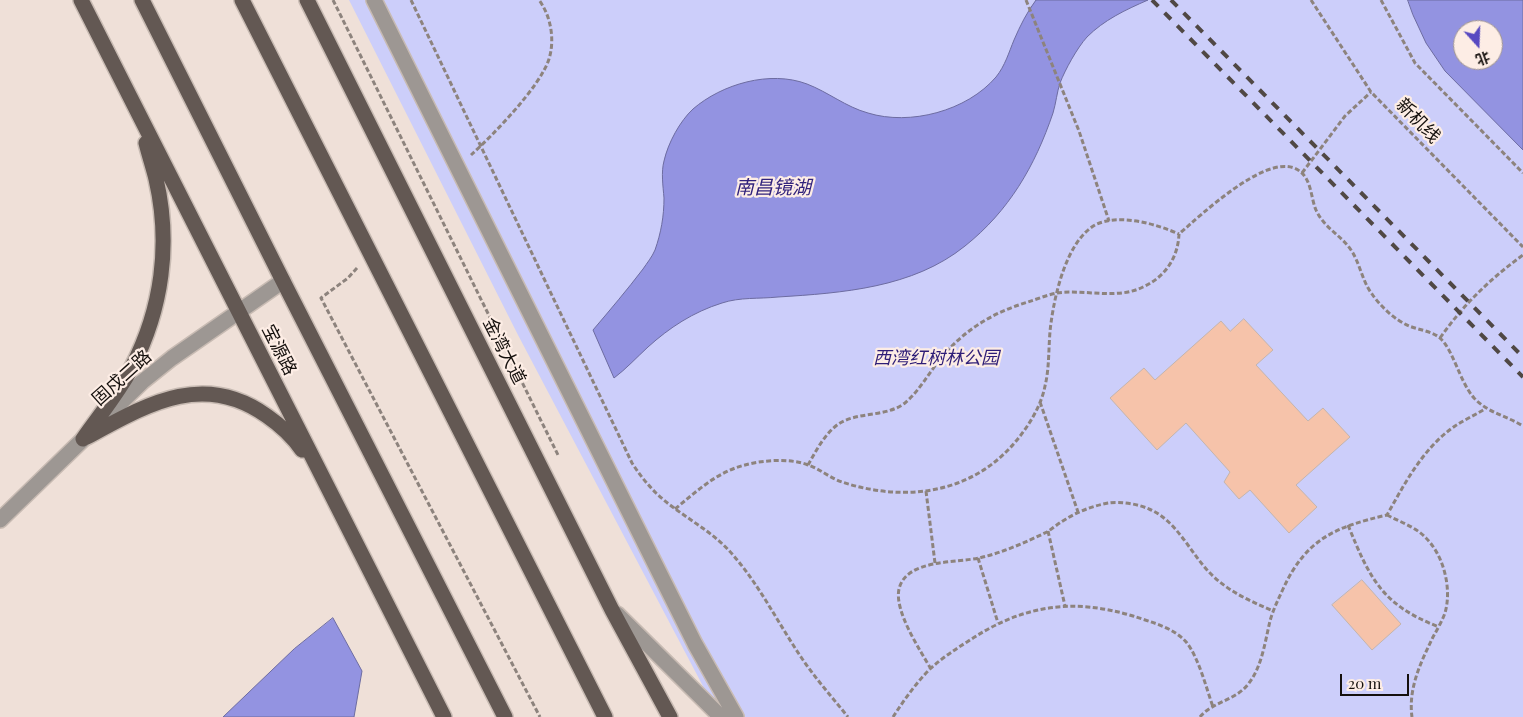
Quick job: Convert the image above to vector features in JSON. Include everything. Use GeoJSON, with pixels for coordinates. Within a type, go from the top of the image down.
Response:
{"type":"FeatureCollection","features":[{"type":"Feature","properties":{"kind":"main road","name":"宝源路"},"geometry":{"type":"LineString","coordinates":[[81,0],[444,717]]}},
{"type":"Feature","properties":{"kind":"main road","name":"宝源路"},"geometry":{"type":"LineString","coordinates":[[142,0],[505,717]]}},
{"type":"Feature","properties":{"kind":"main road"},"geometry":{"type":"LineString","coordinates":[[242,0],[605,717]]}},
{"type":"Feature","properties":{"kind":"main road","name":"金湾大道"},"geometry":{"type":"LineString","coordinates":[[307,0],[612,610],[670,717]]}},
{"type":"Feature","properties":{"kind":"main road"},"geometry":{"type":"LineString","coordinates":[[83,439],[131,369],[146,337],[159,298],[163,262],[163,225],[156,180],[135,108]]}},
{"type":"Feature","properties":{"kind":"main road"},"geometry":{"type":"LineString","coordinates":[[83,439],[143,408],[175,397],[203,393],[221,395],[254,406],[280,425],[299,445],[322,476]]}},
{"type":"Feature","properties":{"kind":"street"},"geometry":{"type":"LineString","coordinates":[[374,0],[695,644],[736,717]]}},
{"type":"Feature","properties":{"kind":"street","name":"固戍二路"},"geometry":{"type":"LineString","coordinates":[[0,520],[150,376],[172,358],[283,281]]}},
{"type":"Feature","properties":{"kind":"street"},"geometry":{"type":"LineString","coordinates":[[612,610],[721,717]]}},
{"type":"Feature","properties":{"kind":"path"},"geometry":{"type":"LineString","coordinates":[[333,0],[560,458]]}},
{"type":"Feature","properties":{"kind":"path"},"geometry":{"type":"LineString","coordinates":[[411,0],[624,448],[640,476],[675,509],[714,536],[742,565],[800,656],[848,717]]}},
{"type":"Feature","properties":{"kind":"path"},"geometry":{"type":"LineString","coordinates":[[456,165],[481,146],[522,101],[539,78],[549,60],[551,44],[550,25],[546,9],[539,0]]}},
{"type":"Feature","properties":{"kind":"path"},"geometry":{"type":"LineString","coordinates":[[1026,0],[1079,132],[1109,221]]}},
{"type":"Feature","properties":{"kind":"path","name":"新机线"},"geometry":{"type":"LineString","coordinates":[[1311,0],[1371,92],[1523,247]]}},
{"type":"Feature","properties":{"kind":"path"},"geometry":{"type":"LineString","coordinates":[[1381,0],[1415,63],[1523,173]]}},
{"type":"Feature","properties":{"kind":"path"},"geometry":{"type":"LineString","coordinates":[[1302,173],[1346,116],[1371,92]]}},
{"type":"Feature","properties":{"kind":"path"},"geometry":{"type":"LineString","coordinates":[[808,465],[822,442],[839,424],[886,412],[910,399],[951,345],[973,327],[996,314],[1057,293],[1125,292],[1142,288],[1156,280],[1172,262],[1178,247],[1179,234],[1209,207],[1253,176],[1286,167],[1294,168],[1302,173],[1308,182],[1316,210],[1323,222],[1352,251],[1372,295],[1392,316],[1401,322],[1440,338],[1447,347],[1468,390],[1486,409],[1523,426]]}},
{"type":"Feature","properties":{"kind":"path"},"geometry":{"type":"LineString","coordinates":[[675,509],[724,472],[745,465],[765,462],[792,462],[808,465],[840,482],[892,493],[926,491],[946,487],[972,476],[996,461],[1018,438],[1030,422],[1040,401],[1045,388],[1052,322],[1061,278],[1076,245],[1085,234],[1095,226],[1109,221],[1136,221],[1179,234]]}},
{"type":"Feature","properties":{"kind":"path"},"geometry":{"type":"LineString","coordinates":[[1440,338],[1474,295],[1497,274],[1523,255]]}},
{"type":"Feature","properties":{"kind":"path"},"geometry":{"type":"LineString","coordinates":[[348,278],[321,298],[540,717]]}},
{"type":"Feature","properties":{"kind":"path"},"geometry":{"type":"LineString","coordinates":[[1040,401],[1078,512]]}},
{"type":"Feature","properties":{"kind":"path"},"geometry":{"type":"LineString","coordinates":[[1387,515],[1410,473],[1435,444],[1455,426],[1486,409]]}},
{"type":"Feature","properties":{"kind":"path"},"geometry":{"type":"LineString","coordinates":[[926,491],[935,563]]}},
{"type":"Feature","properties":{"kind":"path"},"geometry":{"type":"LineString","coordinates":[[930,669],[901,611],[898,599],[899,588],[904,578],[916,570],[935,563],[978,558],[993,554],[1048,531],[1078,512],[1111,503],[1133,504],[1150,509],[1165,519],[1198,559],[1223,584],[1238,595],[1273,611]]}},
{"type":"Feature","properties":{"kind":"path"},"geometry":{"type":"LineString","coordinates":[[1200,717],[1213,707],[1239,694],[1250,683],[1258,668],[1273,611],[1290,574],[1302,556],[1316,543],[1348,525],[1387,515],[1414,528],[1426,538],[1438,555],[1447,587],[1445,613],[1414,682],[1412,717]]}},
{"type":"Feature","properties":{"kind":"path"},"geometry":{"type":"LineString","coordinates":[[1348,525],[1366,568],[1386,595],[1398,607],[1438,627]]}},
{"type":"Feature","properties":{"kind":"path"},"geometry":{"type":"LineString","coordinates":[[1048,531],[1065,606]]}},
{"type":"Feature","properties":{"kind":"path"},"geometry":{"type":"LineString","coordinates":[[978,558],[998,623]]}},
{"type":"Feature","properties":{"kind":"path"},"geometry":{"type":"LineString","coordinates":[[893,717],[910,691],[930,669],[954,650],[998,623],[1014,616],[1065,606],[1098,608],[1123,613],[1151,622],[1177,634],[1192,651],[1213,707]]}},
{"type":"Feature","properties":{"kind":"green space","name":"西湾红树林公园"},"geometry":{"type":"Polygon","coordinates":[[[349,0],[1523,0],[1523,717],[721,717],[518,335],[349,0]]]}},
{"type":"Feature","properties":{"kind":"water","name":"南昌镜湖"},"geometry":{"type":"Polygon","coordinates":[[[1036,0],[1148,0],[1108,20],[1087,37],[1079,47],[1060,83],[1053,113],[1029,169],[1007,203],[981,232],[945,260],[900,280],[852,290],[729,301],[711,307],[691,316],[664,333],[614,378],[593,330],[637,277],[655,250],[663,218],[663,165],[679,126],[693,109],[705,100],[732,86],[762,79],[778,78],[807,84],[860,110],[884,117],[902,118],[937,113],[970,99],[996,77],[1004,64],[1024,19],[1036,0]]]}},
{"type":"Feature","properties":{"kind":"water"},"geometry":{"type":"Polygon","coordinates":[[[1408,0],[1523,0],[1523,150],[1445,71],[1426,43],[1408,0]]]}},
{"type":"Feature","properties":{"kind":"water"},"geometry":{"type":"Polygon","coordinates":[[[333,618],[362,671],[354,717],[223,717],[294,649],[333,618]]]}},
{"type":"Feature","properties":{"kind":"building"},"geometry":{"type":"Polygon","coordinates":[[[1244,319],[1273,350],[1256,365],[1308,421],[1323,408],[1350,437],[1296,485],[1317,507],[1289,533],[1250,490],[1239,499],[1224,482],[1230,472],[1186,423],[1157,450],[1110,398],[1144,368],[1155,380],[1221,321],[1230,331],[1244,319]]]}},
{"type":"Feature","properties":{"kind":"building"},"geometry":{"type":"Polygon","coordinates":[[[1362,580],[1401,624],[1372,650],[1332,605],[1362,580]]]}},
{"type":"Feature","properties":{"kind":"railway"},"geometry":{"type":"LineString","coordinates":[[1152,0],[1523,377]]}},
{"type":"Feature","properties":{"kind":"railway"},"geometry":{"type":"LineString","coordinates":[[1171,0],[1523,357]]}}]}
